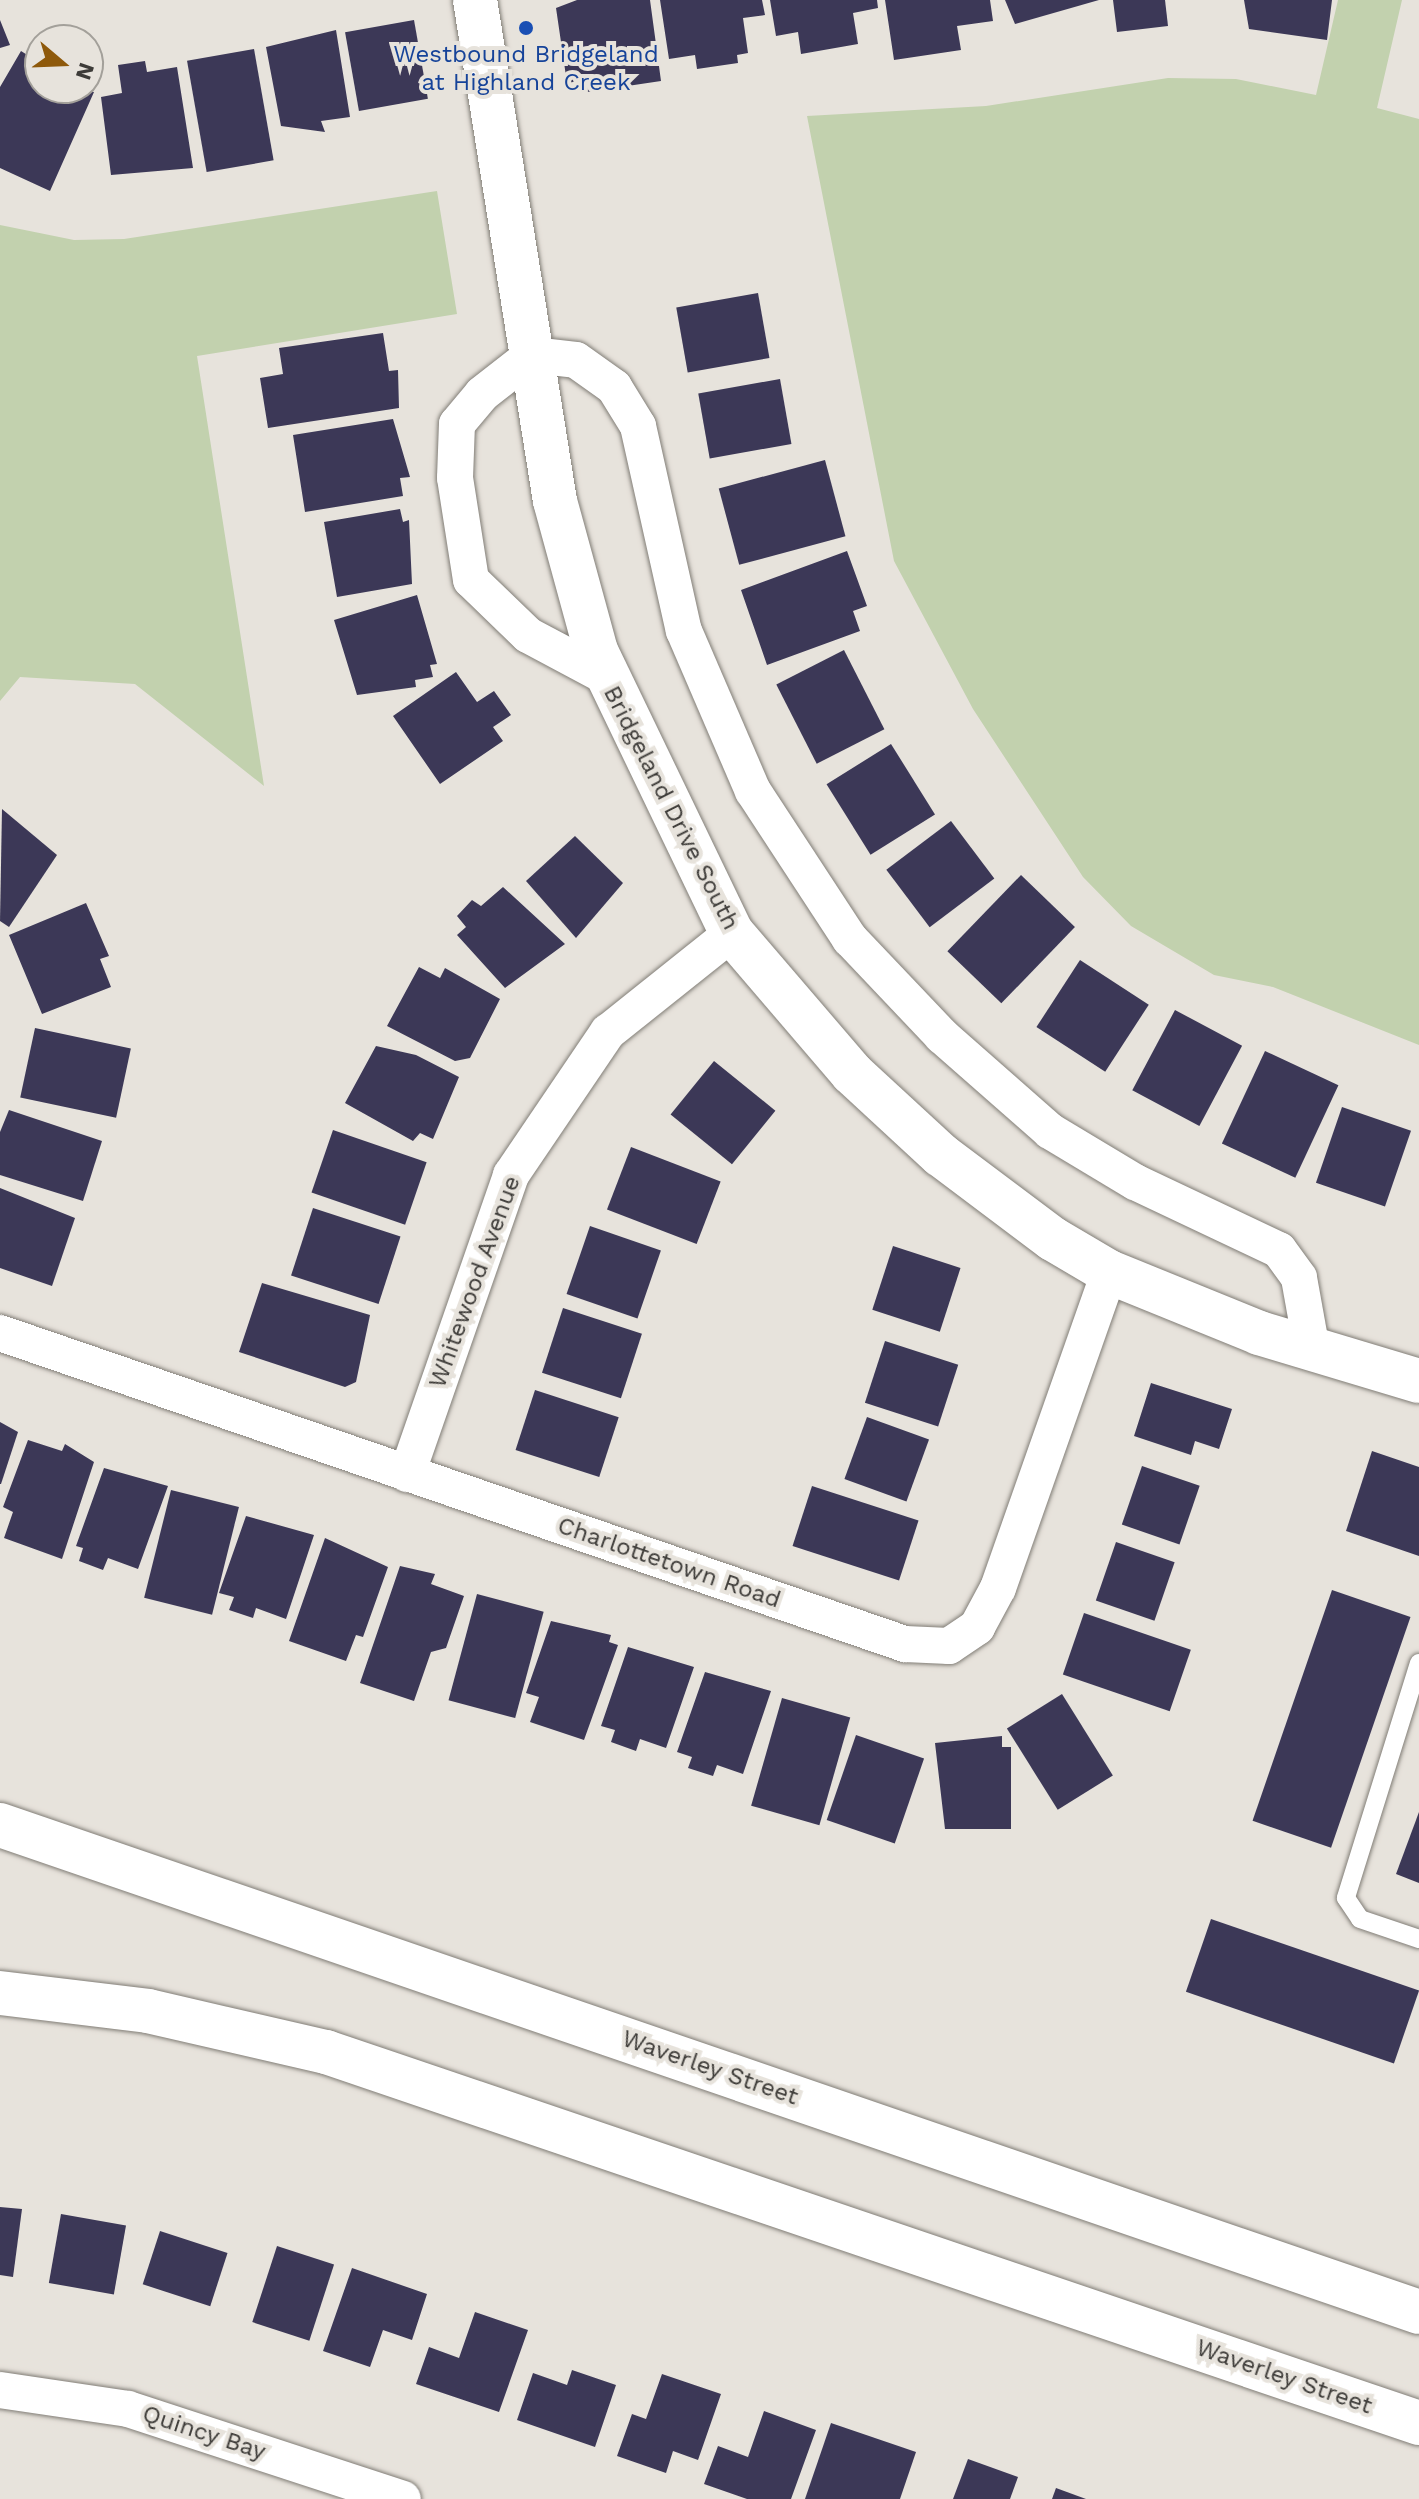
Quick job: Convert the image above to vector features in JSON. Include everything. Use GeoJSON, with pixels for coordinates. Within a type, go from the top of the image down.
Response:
{"type":"FeatureCollection","features":[{"type":"Feature","properties":{"kind":"main road","name":"Bridgeland Drive South"},"geometry":{"type":"LineString","coordinates":[[475,0],[555,501],[605,676],[732,933],[852,1073],[941,1155],[1109,1272],[1312,1350],[1419,1381]]}},
{"type":"Feature","properties":{"kind":"main road","name":"Waverley Street"},"geometry":{"type":"LineString","coordinates":[[0,1825],[1419,2312]]}},
{"type":"Feature","properties":{"kind":"main road","name":"Waverley Street"},"geometry":{"type":"LineString","coordinates":[[0,1993],[178,2016],[326,2052],[1419,2423]]}},
{"type":"Feature","properties":{"kind":"street","name":"Bridgeland Drive South"},"geometry":{"type":"LineString","coordinates":[[532,355],[482,394],[457,424],[455,478],[471,580],[528,635],[605,676]]}},
{"type":"Feature","properties":{"kind":"street"},"geometry":{"type":"LineString","coordinates":[[532,355],[576,360],[614,387],[638,426],[684,631],[753,791],[850,939],[942,1036],[1050,1131],[1135,1182],[1279,1250],[1299,1278],[1312,1350]]}},
{"type":"Feature","properties":{"kind":"street","name":"Whitewood Avenue"},"geometry":{"type":"LineString","coordinates":[[407,1474],[511,1175],[608,1032],[732,933]]}},
{"type":"Feature","properties":{"kind":"street","name":"Charlottetown Road"},"geometry":{"type":"LineString","coordinates":[[0,1333],[905,1644],[949,1646],[977,1627],[998,1588],[1109,1272]]}},
{"type":"Feature","properties":{"kind":"street","name":"Quincy Bay"},"geometry":{"type":"LineString","coordinates":[[0,2390],[128,2409],[403,2499]]}},
{"type":"Feature","properties":{"kind":"lane"},"geometry":{"type":"LineString","coordinates":[[1419,1663],[1346,1898],[1360,1919],[1419,1939]]}},
{"type":"Feature","properties":{"kind":"green space"},"geometry":{"type":"Polygon","coordinates":[[[1338,0],[1402,0],[1377,108],[1419,119],[1419,1045],[1273,987],[1214,975],[1131,926],[1083,877],[973,709],[894,561],[807,116],[986,106],[1168,78],[1236,79],[1316,95],[1338,0]]]}},
{"type":"Feature","properties":{"kind":"green space"},"geometry":{"type":"Polygon","coordinates":[[[437,191],[457,314],[197,356],[264,786],[135,684],[20,677],[0,701],[0,225],[74,240],[124,239],[437,191]]]}},
{"type":"Feature","properties":{"kind":"building"},"geometry":{"type":"Polygon","coordinates":[[[577,0],[650,0],[661,81],[587,92],[585,80],[567,83],[556,8],[577,0]]]}},
{"type":"Feature","properties":{"kind":"building"},"geometry":{"type":"Polygon","coordinates":[[[660,0],[762,0],[765,15],[743,18],[748,53],[737,55],[738,63],[697,69],[695,55],[669,59],[660,0]]]}},
{"type":"Feature","properties":{"kind":"building"},"geometry":{"type":"Polygon","coordinates":[[[770,0],[877,0],[878,8],[853,13],[858,44],[801,54],[798,32],[776,36],[770,0]]]}},
{"type":"Feature","properties":{"kind":"building"},"geometry":{"type":"Polygon","coordinates":[[[885,0],[990,0],[993,21],[957,26],[961,50],[894,60],[885,0]]]}},
{"type":"Feature","properties":{"kind":"building"},"geometry":{"type":"Polygon","coordinates":[[[1005,0],[1099,0],[1015,24],[1005,0]]]}},
{"type":"Feature","properties":{"kind":"building"},"geometry":{"type":"Polygon","coordinates":[[[1113,0],[1165,0],[1168,26],[1117,32],[1113,0]]]}},
{"type":"Feature","properties":{"kind":"building"},"geometry":{"type":"Polygon","coordinates":[[[1244,0],[1332,0],[1327,40],[1249,29],[1244,0]]]}},
{"type":"Feature","properties":{"kind":"building"},"geometry":{"type":"Polygon","coordinates":[[[0,20],[10,45],[0,48],[0,20]]]}},
{"type":"Feature","properties":{"kind":"building"},"geometry":{"type":"Polygon","coordinates":[[[414,20],[428,99],[359,111],[345,32],[414,20]]]}},
{"type":"Feature","properties":{"kind":"building"},"geometry":{"type":"Polygon","coordinates":[[[336,30],[350,117],[321,121],[325,132],[281,126],[266,47],[336,30]]]}},
{"type":"Feature","properties":{"kind":"building"},"geometry":{"type":"Polygon","coordinates":[[[254,49],[274,160],[207,172],[187,61],[254,49]]]}},
{"type":"Feature","properties":{"kind":"building"},"geometry":{"type":"Polygon","coordinates":[[[21,51],[24,53],[24,104],[89,104],[50,191],[0,168],[0,87],[21,51]]]}},
{"type":"Feature","properties":{"kind":"building"},"geometry":{"type":"Polygon","coordinates":[[[145,61],[147,72],[177,67],[193,168],[111,175],[102,104],[104,96],[122,93],[118,65],[145,61]]]}},
{"type":"Feature","properties":{"kind":"building"},"geometry":{"type":"Polygon","coordinates":[[[758,293],[769,358],[688,372],[676,307],[758,293]]]}},
{"type":"Feature","properties":{"kind":"building"},"geometry":{"type":"Polygon","coordinates":[[[383,333],[389,371],[398,370],[399,408],[268,428],[260,378],[283,374],[279,348],[383,333]]]}},
{"type":"Feature","properties":{"kind":"building"},"geometry":{"type":"Polygon","coordinates":[[[780,379],[791,444],[710,458],[698,393],[780,379]]]}},
{"type":"Feature","properties":{"kind":"building"},"geometry":{"type":"Polygon","coordinates":[[[393,419],[410,477],[400,478],[403,496],[305,512],[293,435],[393,419]]]}},
{"type":"Feature","properties":{"kind":"building"},"geometry":{"type":"Polygon","coordinates":[[[825,460],[845,536],[739,565],[719,488],[825,460]]]}},
{"type":"Feature","properties":{"kind":"building"},"geometry":{"type":"Polygon","coordinates":[[[400,509],[403,522],[409,520],[412,584],[337,597],[324,522],[400,509]]]}},
{"type":"Feature","properties":{"kind":"building"},"geometry":{"type":"Polygon","coordinates":[[[847,551],[867,606],[853,611],[860,631],[767,665],[741,590],[847,551]]]}},
{"type":"Feature","properties":{"kind":"building"},"geometry":{"type":"Polygon","coordinates":[[[417,595],[437,664],[430,665],[433,677],[415,680],[416,687],[357,695],[334,620],[417,595]]]}},
{"type":"Feature","properties":{"kind":"building"},"geometry":{"type":"Polygon","coordinates":[[[844,650],[884,729],[817,764],[776,685],[844,650]]]}},
{"type":"Feature","properties":{"kind":"building"},"geometry":{"type":"Polygon","coordinates":[[[456,672],[477,702],[494,691],[511,715],[493,727],[503,741],[440,784],[393,716],[456,672]]]}},
{"type":"Feature","properties":{"kind":"building"},"geometry":{"type":"Polygon","coordinates":[[[891,744],[935,814],[871,855],[827,784],[891,744]]]}},
{"type":"Feature","properties":{"kind":"building"},"geometry":{"type":"Polygon","coordinates":[[[2,809],[57,855],[9,927],[0,921],[2,809]]]}},
{"type":"Feature","properties":{"kind":"building"},"geometry":{"type":"Polygon","coordinates":[[[951,821],[994,879],[930,927],[886,870],[951,821]]]}},
{"type":"Feature","properties":{"kind":"building"},"geometry":{"type":"Polygon","coordinates":[[[575,836],[623,883],[576,938],[526,881],[575,836]]]}},
{"type":"Feature","properties":{"kind":"building"},"geometry":{"type":"Polygon","coordinates":[[[1021,875],[1075,927],[1001,1003],[947,951],[1021,875]]]}},
{"type":"Feature","properties":{"kind":"building"},"geometry":{"type":"Polygon","coordinates":[[[503,887],[565,944],[505,988],[457,935],[466,927],[457,916],[472,900],[481,906],[503,887]]]}},
{"type":"Feature","properties":{"kind":"building"},"geometry":{"type":"Polygon","coordinates":[[[86,903],[109,956],[100,959],[111,987],[42,1014],[9,935],[86,903]]]}},
{"type":"Feature","properties":{"kind":"building"},"geometry":{"type":"Polygon","coordinates":[[[1080,960],[1149,1005],[1105,1072],[1036,1027],[1080,960]]]}},
{"type":"Feature","properties":{"kind":"building"},"geometry":{"type":"Polygon","coordinates":[[[419,967],[440,978],[445,968],[500,999],[470,1058],[455,1061],[387,1026],[419,967]]]}},
{"type":"Feature","properties":{"kind":"building"},"geometry":{"type":"Polygon","coordinates":[[[1175,1010],[1242,1046],[1199,1126],[1132,1090],[1175,1010]]]}},
{"type":"Feature","properties":{"kind":"building"},"geometry":{"type":"Polygon","coordinates":[[[35,1028],[131,1048],[116,1118],[20,1097],[35,1028]]]}},
{"type":"Feature","properties":{"kind":"building"},"geometry":{"type":"Polygon","coordinates":[[[376,1046],[416,1055],[459,1077],[433,1139],[420,1133],[413,1141],[345,1103],[376,1046]]]}},
{"type":"Feature","properties":{"kind":"building"},"geometry":{"type":"Polygon","coordinates":[[[1265,1051],[1338,1085],[1295,1178],[1222,1143],[1265,1051]]]}},
{"type":"Feature","properties":{"kind":"building"},"geometry":{"type":"Polygon","coordinates":[[[714,1061],[775,1111],[732,1164],[671,1115],[714,1061]]]}},
{"type":"Feature","properties":{"kind":"building"},"geometry":{"type":"Polygon","coordinates":[[[1342,1107],[1411,1131],[1385,1206],[1316,1183],[1342,1107]]]}},
{"type":"Feature","properties":{"kind":"building"},"geometry":{"type":"Polygon","coordinates":[[[9,1110],[102,1141],[83,1201],[0,1175],[0,1132],[9,1110]]]}},
{"type":"Feature","properties":{"kind":"building"},"geometry":{"type":"Polygon","coordinates":[[[333,1130],[427,1162],[405,1225],[312,1192],[333,1130]]]}},
{"type":"Feature","properties":{"kind":"building"},"geometry":{"type":"Polygon","coordinates":[[[631,1147],[721,1181],[697,1244],[607,1210],[631,1147]]]}},
{"type":"Feature","properties":{"kind":"building"},"geometry":{"type":"Polygon","coordinates":[[[0,1188],[75,1218],[52,1286],[0,1268],[0,1188]]]}},
{"type":"Feature","properties":{"kind":"building"},"geometry":{"type":"Polygon","coordinates":[[[313,1208],[400,1236],[379,1304],[291,1276],[313,1208]]]}},
{"type":"Feature","properties":{"kind":"building"},"geometry":{"type":"Polygon","coordinates":[[[590,1226],[661,1250],[637,1318],[567,1294],[590,1226]]]}},
{"type":"Feature","properties":{"kind":"building"},"geometry":{"type":"Polygon","coordinates":[[[893,1246],[961,1268],[940,1332],[872,1310],[893,1246]]]}},
{"type":"Feature","properties":{"kind":"building"},"geometry":{"type":"Polygon","coordinates":[[[262,1283],[370,1315],[356,1382],[345,1387],[239,1352],[262,1283]]]}},
{"type":"Feature","properties":{"kind":"building"},"geometry":{"type":"Polygon","coordinates":[[[563,1308],[642,1334],[621,1398],[542,1373],[563,1308]]]}},
{"type":"Feature","properties":{"kind":"building"},"geometry":{"type":"Polygon","coordinates":[[[885,1341],[958,1365],[938,1427],[865,1403],[885,1341]]]}},
{"type":"Feature","properties":{"kind":"building"},"geometry":{"type":"Polygon","coordinates":[[[1151,1383],[1232,1409],[1219,1449],[1195,1441],[1191,1455],[1134,1436],[1151,1383]]]}},
{"type":"Feature","properties":{"kind":"building"},"geometry":{"type":"Polygon","coordinates":[[[535,1390],[619,1417],[599,1477],[516,1450],[535,1390]]]}},
{"type":"Feature","properties":{"kind":"building"},"geometry":{"type":"Polygon","coordinates":[[[867,1417],[929,1440],[906,1502],[844,1479],[867,1417]]]}},
{"type":"Feature","properties":{"kind":"building"},"geometry":{"type":"Polygon","coordinates":[[[0,1422],[18,1432],[1,1484],[0,1484],[0,1422]]]}},
{"type":"Feature","properties":{"kind":"building"},"geometry":{"type":"Polygon","coordinates":[[[28,1440],[62,1451],[65,1444],[94,1462],[62,1559],[4,1538],[13,1512],[3,1507],[28,1440]]]}},
{"type":"Feature","properties":{"kind":"building"},"geometry":{"type":"Polygon","coordinates":[[[1372,1451],[1419,1467],[1419,1556],[1346,1531],[1372,1451]]]}},
{"type":"Feature","properties":{"kind":"building"},"geometry":{"type":"Polygon","coordinates":[[[1142,1466],[1200,1486],[1179,1544],[1122,1525],[1142,1466]]]}},
{"type":"Feature","properties":{"kind":"building"},"geometry":{"type":"Polygon","coordinates":[[[104,1468],[168,1486],[138,1569],[108,1558],[103,1570],[79,1561],[83,1548],[76,1546],[104,1468]]]}},
{"type":"Feature","properties":{"kind":"building"},"geometry":{"type":"Polygon","coordinates":[[[812,1486],[919,1521],[899,1581],[793,1546],[812,1486]]]}},
{"type":"Feature","properties":{"kind":"building"},"geometry":{"type":"Polygon","coordinates":[[[171,1490],[239,1507],[212,1615],[144,1598],[171,1490]]]}},
{"type":"Feature","properties":{"kind":"building"},"geometry":{"type":"Polygon","coordinates":[[[246,1516],[314,1535],[286,1619],[256,1608],[253,1618],[229,1610],[234,1597],[219,1593],[246,1516]]]}},
{"type":"Feature","properties":{"kind":"building"},"geometry":{"type":"Polygon","coordinates":[[[325,1538],[388,1567],[363,1637],[356,1635],[346,1661],[289,1641],[325,1538]]]}},
{"type":"Feature","properties":{"kind":"building"},"geometry":{"type":"Polygon","coordinates":[[[1116,1542],[1175,1562],[1154,1621],[1096,1601],[1116,1542]]]}},
{"type":"Feature","properties":{"kind":"building"},"geometry":{"type":"Polygon","coordinates":[[[400,1566],[435,1574],[431,1584],[464,1596],[446,1648],[431,1652],[414,1701],[360,1683],[400,1566]]]}},
{"type":"Feature","properties":{"kind":"building"},"geometry":{"type":"Polygon","coordinates":[[[1332,1590],[1410,1617],[1331,1848],[1253,1821],[1332,1590]]]}},
{"type":"Feature","properties":{"kind":"building"},"geometry":{"type":"Polygon","coordinates":[[[477,1594],[544,1612],[515,1718],[449,1700],[477,1594]]]}},
{"type":"Feature","properties":{"kind":"building"},"geometry":{"type":"Polygon","coordinates":[[[1084,1613],[1191,1650],[1170,1711],[1063,1674],[1084,1613]]]}},
{"type":"Feature","properties":{"kind":"building"},"geometry":{"type":"Polygon","coordinates":[[[551,1621],[611,1635],[609,1642],[618,1645],[584,1740],[530,1722],[539,1697],[526,1693],[551,1621]]]}},
{"type":"Feature","properties":{"kind":"building"},"geometry":{"type":"Polygon","coordinates":[[[628,1647],[694,1667],[666,1748],[640,1739],[636,1751],[611,1742],[615,1730],[601,1726],[628,1647]]]}},
{"type":"Feature","properties":{"kind":"building"},"geometry":{"type":"Polygon","coordinates":[[[705,1672],[771,1691],[743,1774],[717,1765],[713,1776],[688,1768],[692,1757],[677,1752],[705,1672]]]}},
{"type":"Feature","properties":{"kind":"building"},"geometry":{"type":"Polygon","coordinates":[[[1062,1694],[1113,1775],[1058,1810],[1007,1728],[1062,1694]]]}},
{"type":"Feature","properties":{"kind":"building"},"geometry":{"type":"Polygon","coordinates":[[[782,1698],[850,1718],[819,1825],[751,1806],[782,1698]]]}},
{"type":"Feature","properties":{"kind":"building"},"geometry":{"type":"Polygon","coordinates":[[[856,1735],[924,1758],[895,1844],[827,1820],[856,1735]]]}},
{"type":"Feature","properties":{"kind":"building"},"geometry":{"type":"Polygon","coordinates":[[[1002,1736],[1002,1747],[1011,1747],[1011,1829],[945,1829],[935,1743],[1002,1736]]]}},
{"type":"Feature","properties":{"kind":"building"},"geometry":{"type":"Polygon","coordinates":[[[1419,1812],[1419,1883],[1396,1874],[1419,1812]]]}},
{"type":"Feature","properties":{"kind":"building"},"geometry":{"type":"Polygon","coordinates":[[[1211,1919],[1419,1991],[1394,2063],[1186,1992],[1211,1919]]]}},
{"type":"Feature","properties":{"kind":"building"},"geometry":{"type":"Polygon","coordinates":[[[0,2207],[22,2209],[13,2277],[0,2275],[0,2207]]]}},
{"type":"Feature","properties":{"kind":"building"},"geometry":{"type":"Polygon","coordinates":[[[61,2214],[126,2225],[114,2294],[49,2283],[61,2214]]]}},
{"type":"Feature","properties":{"kind":"building"},"geometry":{"type":"Polygon","coordinates":[[[160,2231],[228,2253],[210,2306],[143,2284],[160,2231]]]}},
{"type":"Feature","properties":{"kind":"building"},"geometry":{"type":"Polygon","coordinates":[[[277,2246],[334,2265],[309,2341],[252,2322],[277,2246]]]}},
{"type":"Feature","properties":{"kind":"building"},"geometry":{"type":"Polygon","coordinates":[[[352,2268],[427,2294],[412,2340],[383,2330],[370,2367],[323,2351],[352,2268]]]}},
{"type":"Feature","properties":{"kind":"building"},"geometry":{"type":"Polygon","coordinates":[[[475,2312],[528,2330],[499,2412],[416,2384],[429,2347],[459,2358],[475,2312]]]}},
{"type":"Feature","properties":{"kind":"building"},"geometry":{"type":"Polygon","coordinates":[[[572,2370],[616,2385],[595,2447],[517,2420],[533,2373],[567,2385],[572,2370]]]}},
{"type":"Feature","properties":{"kind":"building"},"geometry":{"type":"Polygon","coordinates":[[[662,2374],[721,2394],[698,2460],[673,2451],[666,2473],[617,2456],[632,2414],[646,2419],[662,2374]]]}},
{"type":"Feature","properties":{"kind":"building"},"geometry":{"type":"Polygon","coordinates":[[[764,2411],[816,2430],[791,2499],[747,2499],[704,2484],[718,2446],[748,2457],[764,2411]]]}},
{"type":"Feature","properties":{"kind":"building"},"geometry":{"type":"Polygon","coordinates":[[[831,2423],[916,2452],[900,2499],[805,2499],[831,2423]]]}},
{"type":"Feature","properties":{"kind":"building"},"geometry":{"type":"Polygon","coordinates":[[[968,2459],[1018,2477],[1010,2499],[953,2499],[968,2459]]]}},
{"type":"Feature","properties":{"kind":"building"},"geometry":{"type":"Polygon","coordinates":[[[1056,2488],[1086,2499],[1052,2499],[1056,2488]]]}},
{"type":"Feature","properties":{"kind":"place","name":"Westbound Bridgeland at Highland Creek"},"geometry":{"type":"Point","coordinates":[526,28]}}]}
